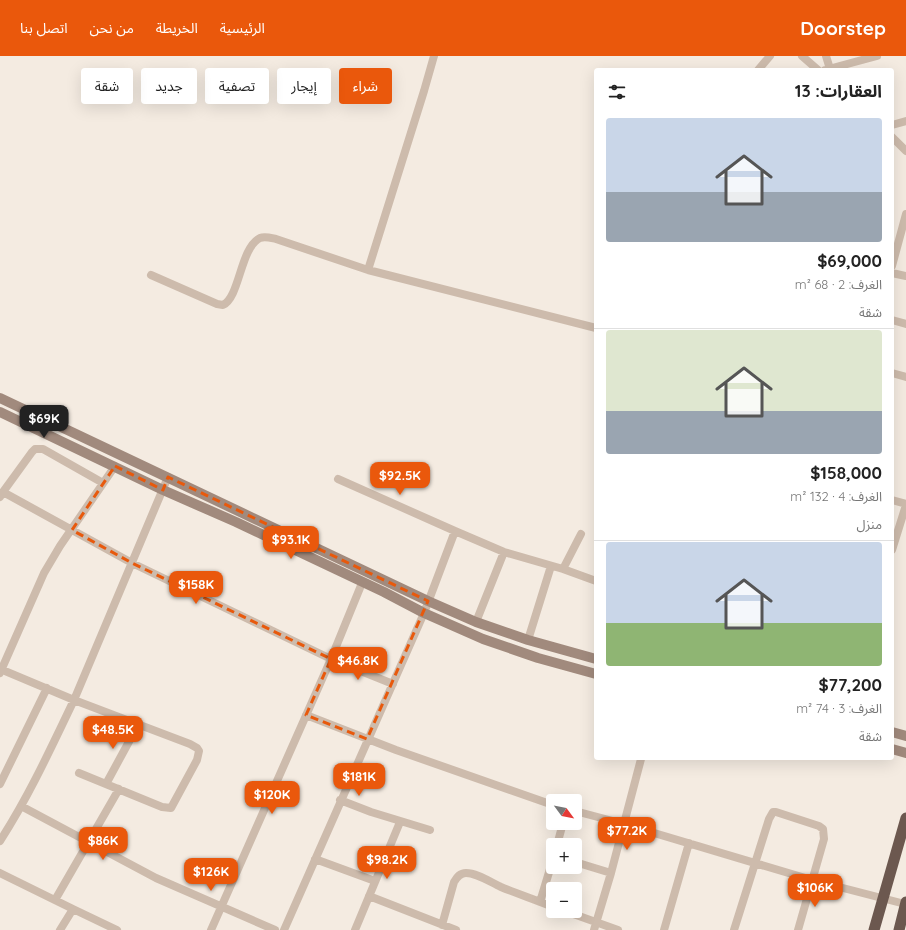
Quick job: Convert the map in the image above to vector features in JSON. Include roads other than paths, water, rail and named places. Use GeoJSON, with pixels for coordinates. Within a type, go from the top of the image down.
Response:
{"type":"FeatureCollection","features":[{"type":"Feature","properties":{"kind":"highway"},"geometry":{"type":"LineString","coordinates":[[874,930],[906,818]]}},
{"type":"Feature","properties":{"kind":"highway"},"geometry":{"type":"LineString","coordinates":[[899,930],[906,903]]}},
{"type":"Feature","properties":{"kind":"main road"},"geometry":{"type":"LineString","coordinates":[[0,398],[428,601],[476,622],[528,640],[594,658]]}},
{"type":"Feature","properties":{"kind":"main road"},"geometry":{"type":"LineString","coordinates":[[0,412],[163,490],[236,522],[362,583],[384,592],[424,613],[490,642],[538,658],[594,673]]}},
{"type":"Feature","properties":{"kind":"main road"},"geometry":{"type":"LineString","coordinates":[[894,733],[906,736]]}},
{"type":"Feature","properties":{"kind":"main road"},"geometry":{"type":"LineString","coordinates":[[894,750],[906,753]]}},
{"type":"Feature","properties":{"kind":"street"},"geometry":{"type":"LineString","coordinates":[[368,270],[434,56]]}},
{"type":"Feature","properties":{"kind":"street"},"geometry":{"type":"LineString","coordinates":[[760,68],[770,56]]}},
{"type":"Feature","properties":{"kind":"street"},"geometry":{"type":"LineString","coordinates":[[802,56],[816,68]]}},
{"type":"Feature","properties":{"kind":"street"},"geometry":{"type":"LineString","coordinates":[[826,56],[828,68]]}},
{"type":"Feature","properties":{"kind":"street"},"geometry":{"type":"LineString","coordinates":[[832,68],[876,56]]}},
{"type":"Feature","properties":{"kind":"street"},"geometry":{"type":"LineString","coordinates":[[894,124],[906,121]]}},
{"type":"Feature","properties":{"kind":"street"},"geometry":{"type":"LineString","coordinates":[[894,140],[906,151]]}},
{"type":"Feature","properties":{"kind":"street"},"geometry":{"type":"LineString","coordinates":[[894,259],[906,214]]}},
{"type":"Feature","properties":{"kind":"street"},"geometry":{"type":"LineString","coordinates":[[151,275],[217,304],[223,305],[229,300],[246,258],[254,244],[265,237],[276,239],[368,270],[594,327]]}},
{"type":"Feature","properties":{"kind":"street"},"geometry":{"type":"LineString","coordinates":[[894,273],[906,276]]}},
{"type":"Feature","properties":{"kind":"street"},"geometry":{"type":"LineString","coordinates":[[894,321],[906,324]]}},
{"type":"Feature","properties":{"kind":"street"},"geometry":{"type":"LineString","coordinates":[[894,374],[906,377]]}},
{"type":"Feature","properties":{"kind":"street"},"geometry":{"type":"LineString","coordinates":[[103,482],[40,448],[32,452],[1,495],[72,530],[132,563],[331,659],[393,684]]}},
{"type":"Feature","properties":{"kind":"street"},"geometry":{"type":"LineString","coordinates":[[79,774],[162,807],[171,808],[199,755],[197,748],[1,671],[44,573],[114,466]]}},
{"type":"Feature","properties":{"kind":"street"},"geometry":{"type":"LineString","coordinates":[[0,841],[47,758],[74,700],[168,477]]}},
{"type":"Feature","properties":{"kind":"street"},"geometry":{"type":"LineString","coordinates":[[338,479],[504,552],[563,569],[594,580]]}},
{"type":"Feature","properties":{"kind":"street"},"geometry":{"type":"LineString","coordinates":[[894,501],[906,504],[894,543]]}},
{"type":"Feature","properties":{"kind":"street"},"geometry":{"type":"LineString","coordinates":[[284,930],[340,800],[424,613],[455,531]]}},
{"type":"Feature","properties":{"kind":"street"},"geometry":{"type":"LineString","coordinates":[[563,569],[581,534]]}},
{"type":"Feature","properties":{"kind":"street"},"geometry":{"type":"LineString","coordinates":[[476,622],[504,552]]}},
{"type":"Feature","properties":{"kind":"street"},"geometry":{"type":"LineString","coordinates":[[528,640],[551,566]]}},
{"type":"Feature","properties":{"kind":"street"},"geometry":{"type":"LineString","coordinates":[[211,930],[331,659],[362,583]]}},
{"type":"Feature","properties":{"kind":"street"},"geometry":{"type":"LineString","coordinates":[[0,784],[46,688]]}},
{"type":"Feature","properties":{"kind":"street"},"geometry":{"type":"LineString","coordinates":[[306,715],[367,739],[546,803]]}},
{"type":"Feature","properties":{"kind":"street"},"geometry":{"type":"LineString","coordinates":[[106,784],[138,724]]}},
{"type":"Feature","properties":{"kind":"street"},"geometry":{"type":"LineString","coordinates":[[595,926],[611,873],[641,760]]}},
{"type":"Feature","properties":{"kind":"street"},"geometry":{"type":"LineString","coordinates":[[56,900],[119,790]]}},
{"type":"Feature","properties":{"kind":"street"},"geometry":{"type":"LineString","coordinates":[[340,800],[400,822],[430,830]]}},
{"type":"Feature","properties":{"kind":"street"},"geometry":{"type":"LineString","coordinates":[[21,806],[156,878],[275,930]]}},
{"type":"Feature","properties":{"kind":"street"},"geometry":{"type":"LineString","coordinates":[[734,930],[769,819],[773,812],[819,826],[823,829],[824,839],[798,930]]}},
{"type":"Feature","properties":{"kind":"street"},"geometry":{"type":"LineString","coordinates":[[582,813],[812,880],[906,903]]}},
{"type":"Feature","properties":{"kind":"street"},"geometry":{"type":"LineString","coordinates":[[355,930],[400,822]]}},
{"type":"Feature","properties":{"kind":"street"},"geometry":{"type":"LineString","coordinates":[[664,930],[689,843]]}},
{"type":"Feature","properties":{"kind":"street"},"geometry":{"type":"LineString","coordinates":[[315,859],[375,881]]}},
{"type":"Feature","properties":{"kind":"street"},"geometry":{"type":"LineString","coordinates":[[582,864],[611,873]]}},
{"type":"Feature","properties":{"kind":"street"},"geometry":{"type":"LineString","coordinates":[[0,873],[117,930]]}},
{"type":"Feature","properties":{"kind":"street"},"geometry":{"type":"LineString","coordinates":[[442,925],[454,882],[458,875],[463,873],[478,876],[546,904]]}},
{"type":"Feature","properties":{"kind":"street"},"geometry":{"type":"LineString","coordinates":[[540,902],[548,874]]}},
{"type":"Feature","properties":{"kind":"street"},"geometry":{"type":"LineString","coordinates":[[369,896],[456,930]]}},
{"type":"Feature","properties":{"kind":"street"},"geometry":{"type":"LineString","coordinates":[[60,930],[73,909]]}},
{"type":"Feature","properties":{"kind":"street"},"geometry":{"type":"LineString","coordinates":[[579,918],[595,926],[618,930]]}}]}
